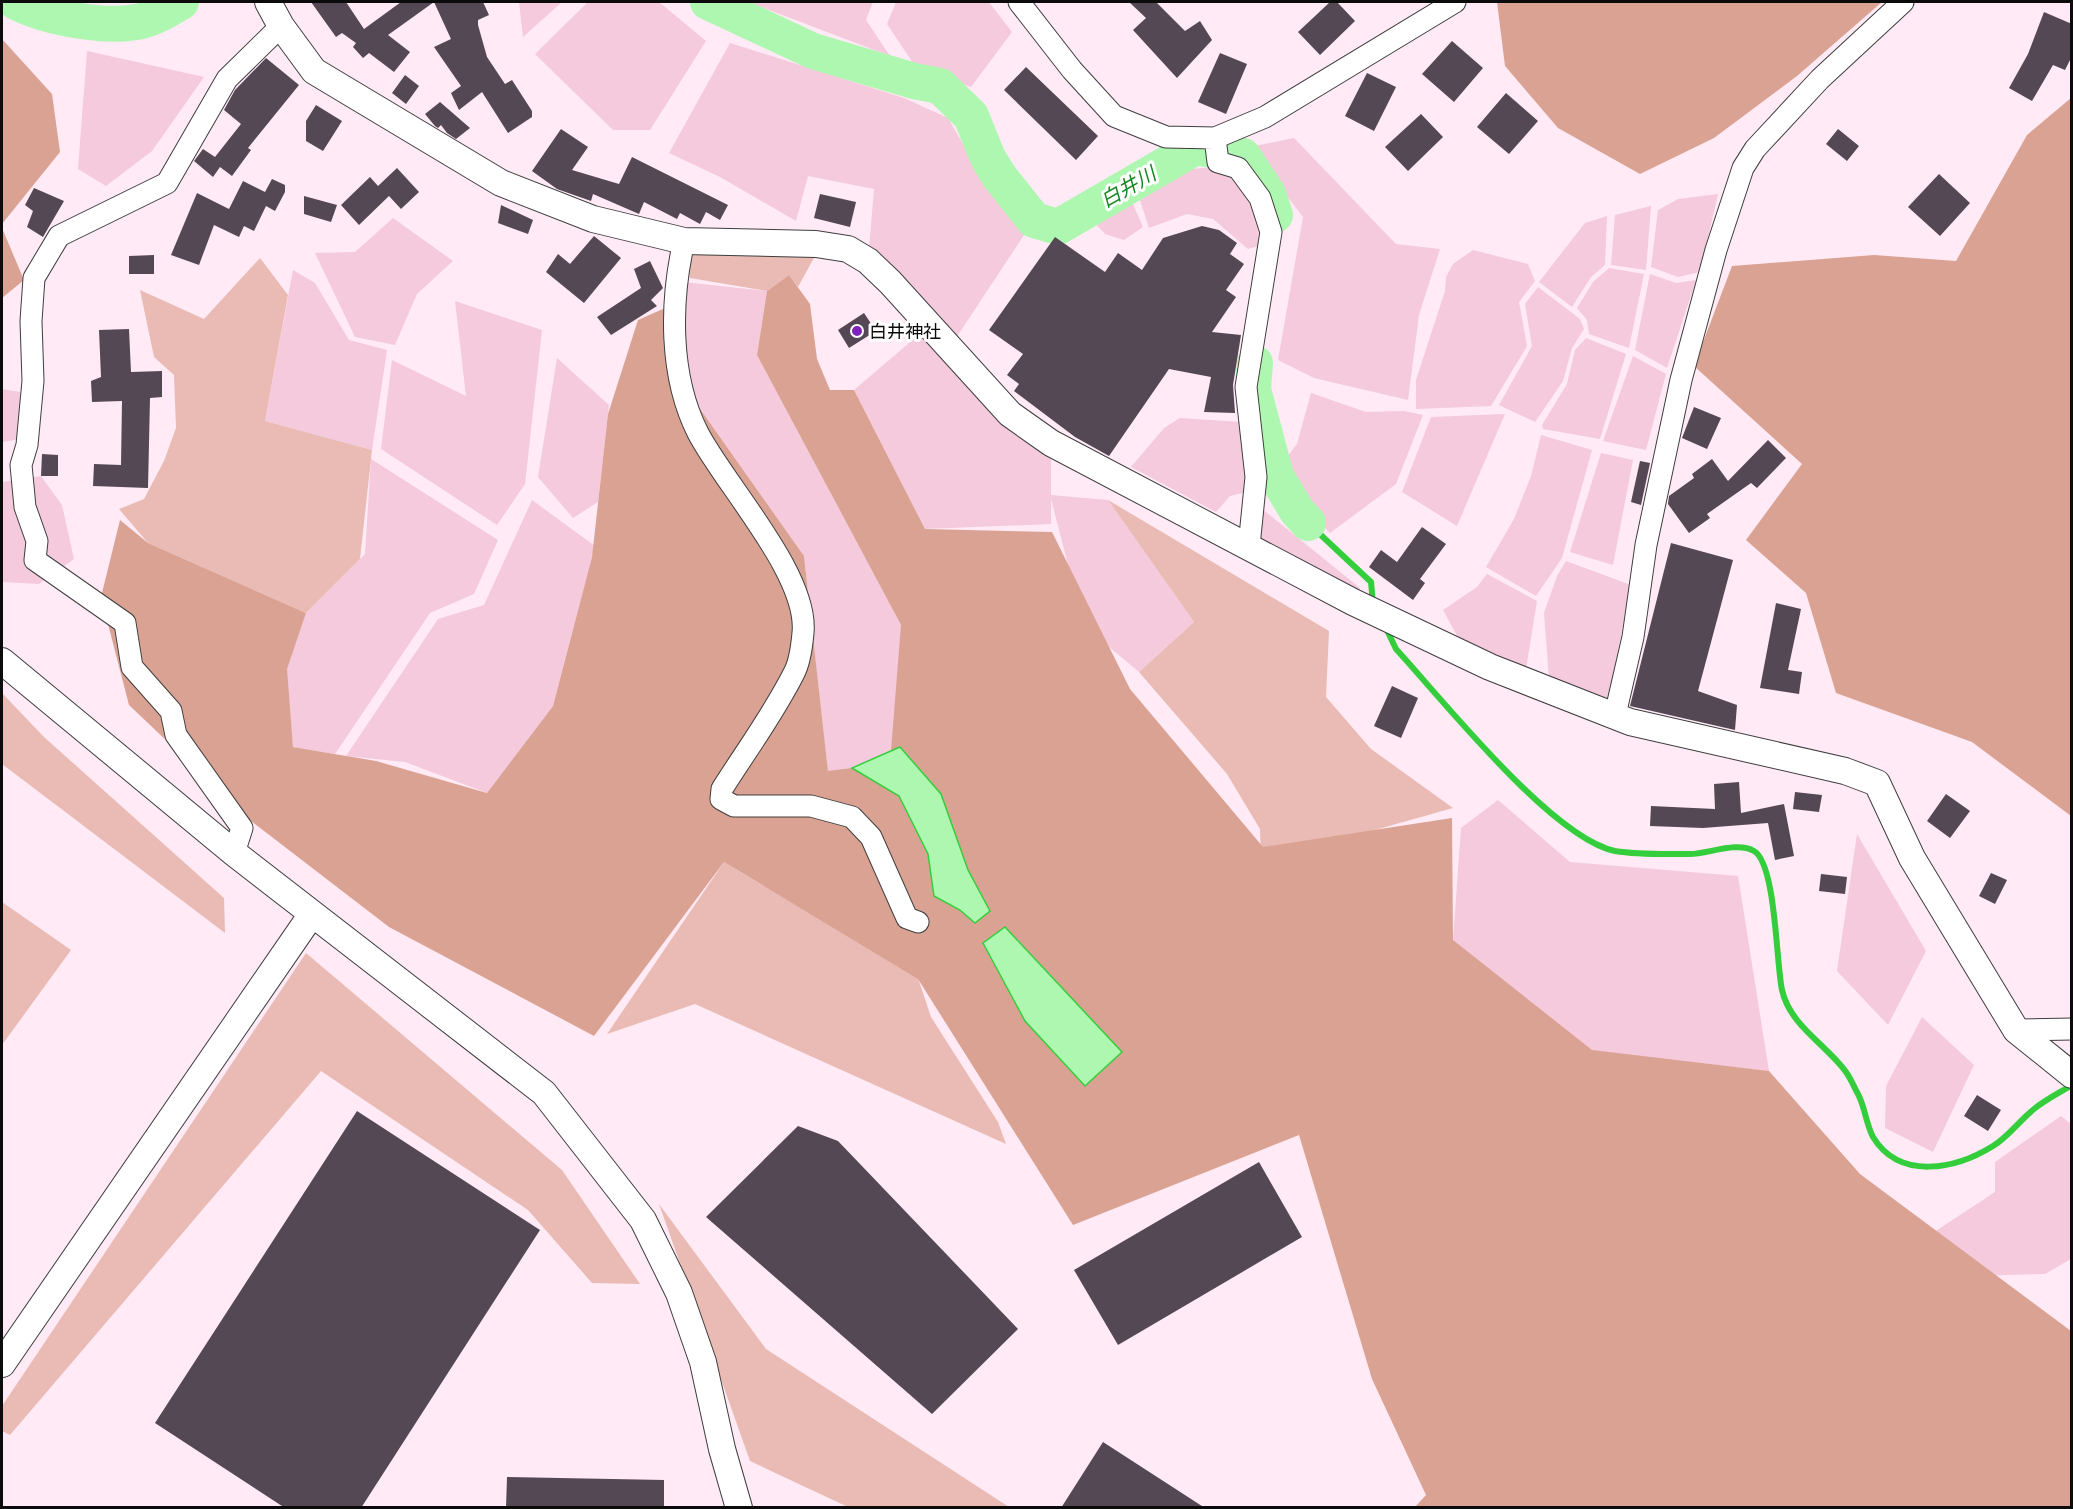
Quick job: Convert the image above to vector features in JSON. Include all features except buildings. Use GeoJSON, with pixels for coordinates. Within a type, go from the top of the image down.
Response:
{"type":"FeatureCollection","features":[{"type":"Feature","properties":{"kind":"street"},"geometry":{"type":"LineString","coordinates":[[268,2],[281,26],[314,71],[501,183],[593,219],[684,242],[816,244],[848,249],[868,261],[890,282],[1010,414],[1051,443],[1353,602],[1490,667],[1630,722],[1845,771],[1877,783],[1912,858],[2016,1030],[2072,1075]]}},
{"type":"Feature","properties":{"kind":"street"},"geometry":{"type":"LineString","coordinates":[[1019,2],[1072,70],[1114,116],[1166,137],[1215,138],[1265,117],[1455,2]]}},
{"type":"Feature","properties":{"kind":"street"},"geometry":{"type":"LineString","coordinates":[[1615,715],[1634,637],[1646,545],[1681,380],[1716,250],[1743,168],[1755,149],[1820,79],[1903,2]]}},
{"type":"Feature","properties":{"kind":"street"},"geometry":{"type":"LineString","coordinates":[[234,853],[242,828],[176,735],[171,711],[132,667],[125,622],[35,560],[38,541],[25,507],[21,465],[27,445],[33,381],[31,321],[34,278],[59,236],[167,183],[227,79],[281,26]]}},
{"type":"Feature","properties":{"kind":"street"},"geometry":{"type":"LineString","coordinates":[[1215,138],[1218,162],[1238,168],[1260,198],[1271,232],[1246,387],[1256,477],[1250,546]]}},
{"type":"Feature","properties":{"kind":"street"},"geometry":{"type":"LineString","coordinates":[[684,242],[676,278],[676,354],[685,400],[698,433],[777,556],[798,598],[803,630],[796,671],[722,789],[721,799],[734,806],[811,806],[852,817],[871,837],[907,918],[918,922]]}},
{"type":"Feature","properties":{"kind":"street"},"geometry":{"type":"LineString","coordinates":[[2,661],[234,853],[544,1093],[643,1220],[679,1293],[703,1362],[722,1449],[739,1508]]}},
{"type":"Feature","properties":{"kind":"street"},"geometry":{"type":"LineString","coordinates":[[2,1364],[312,914]]}},
{"type":"Feature","properties":{"kind":"street"},"geometry":{"type":"LineString","coordinates":[[2016,1030],[2072,1029]]}},
{"type":"Feature","properties":{"kind":"shaded area"},"geometry":{"type":"Polygon","coordinates":[[[519,2],[562,2],[523,37],[519,2]]]}},
{"type":"Feature","properties":{"kind":"shaded area"},"geometry":{"type":"Polygon","coordinates":[[[588,2],[659,2],[706,41],[650,130],[613,130],[535,54],[588,2]]]}},
{"type":"Feature","properties":{"kind":"shaded area"},"geometry":{"type":"Polygon","coordinates":[[[748,2],[873,2],[866,20],[890,56],[748,2]]]}},
{"type":"Feature","properties":{"kind":"shaded area"},"geometry":{"type":"Polygon","coordinates":[[[896,2],[989,2],[1012,32],[971,87],[917,69],[887,24],[896,2]]]}},
{"type":"Feature","properties":{"kind":"shaded area"},"geometry":{"type":"Polygon","coordinates":[[[1497,2],[1882,2],[1797,76],[1714,138],[1640,174],[1558,128],[1505,66],[1497,2]]]}},
{"type":"Feature","properties":{"kind":"shaded area"},"geometry":{"type":"Polygon","coordinates":[[[2,39],[52,94],[60,152],[2,224],[2,39]]]}},
{"type":"Feature","properties":{"kind":"shaded area"},"geometry":{"type":"Polygon","coordinates":[[[730,43],[904,98],[948,118],[986,184],[1034,220],[950,347],[868,261],[874,189],[808,176],[796,221],[720,177],[669,153],[730,43]]]}},
{"type":"Feature","properties":{"kind":"shaded area"},"geometry":{"type":"Polygon","coordinates":[[[87,51],[204,77],[152,151],[106,186],[78,169],[87,51]]]}},
{"type":"Feature","properties":{"kind":"shaded area"},"geometry":{"type":"Polygon","coordinates":[[[2071,98],[2071,816],[1972,742],[1836,693],[1806,593],[1746,540],[1802,464],[1694,366],[1732,266],[1874,255],[1956,261],[2027,135],[2071,98]]]}},
{"type":"Feature","properties":{"kind":"shaded area"},"geometry":{"type":"Polygon","coordinates":[[[1294,138],[1396,244],[1440,249],[1419,315],[1408,400],[1314,378],[1278,360],[1303,217],[1250,147],[1294,138]]]}},
{"type":"Feature","properties":{"kind":"shaded area"},"geometry":{"type":"Polygon","coordinates":[[[1219,167],[1242,174],[1268,243],[1248,249],[1213,219],[1187,214],[1149,228],[1137,191],[1190,169],[1219,167]]]}},
{"type":"Feature","properties":{"kind":"shaded area"},"geometry":{"type":"Polygon","coordinates":[[[1718,194],[1700,272],[1678,277],[1651,267],[1658,210],[1678,199],[1718,194]]]}},
{"type":"Feature","properties":{"kind":"shaded area"},"geometry":{"type":"Polygon","coordinates":[[[1129,195],[1143,227],[1124,240],[1105,234],[1092,220],[1129,195]]]}},
{"type":"Feature","properties":{"kind":"shaded area"},"geometry":{"type":"Polygon","coordinates":[[[1651,206],[1646,270],[1611,265],[1615,215],[1651,206]]]}},
{"type":"Feature","properties":{"kind":"shaded area"},"geometry":{"type":"Polygon","coordinates":[[[1607,216],[1605,265],[1591,277],[1572,307],[1539,282],[1585,223],[1607,216]]]}},
{"type":"Feature","properties":{"kind":"shaded area"},"geometry":{"type":"Polygon","coordinates":[[[393,218],[453,261],[417,294],[395,345],[355,337],[315,253],[355,252],[393,218]]]}},
{"type":"Feature","properties":{"kind":"shaded area"},"geometry":{"type":"Polygon","coordinates":[[[2,228],[24,280],[2,298],[2,228]]]}},
{"type":"Feature","properties":{"kind":"shaded area"},"geometry":{"type":"Polygon","coordinates":[[[1473,250],[1528,264],[1535,281],[1519,302],[1527,346],[1491,406],[1416,409],[1416,380],[1445,291],[1446,277],[1453,264],[1473,250]]]}},
{"type":"Feature","properties":{"kind":"shaded area"},"geometry":{"type":"Polygon","coordinates":[[[686,253],[815,256],[798,287],[789,275],[767,291],[690,278],[686,253]]]}},
{"type":"Feature","properties":{"kind":"shaded area"},"geometry":{"type":"Polygon","coordinates":[[[260,258],[288,295],[265,421],[372,450],[360,559],[306,613],[148,543],[119,509],[144,499],[164,461],[176,428],[174,375],[154,357],[140,290],[204,319],[260,258]]]}},
{"type":"Feature","properties":{"kind":"shaded area"},"geometry":{"type":"Polygon","coordinates":[[[1609,268],[1644,274],[1629,348],[1589,334],[1587,320],[1577,308],[1593,282],[1609,268]]]}},
{"type":"Feature","properties":{"kind":"shaded area"},"geometry":{"type":"Polygon","coordinates":[[[293,270],[315,283],[349,340],[387,350],[372,450],[265,421],[293,270]]]}},
{"type":"Feature","properties":{"kind":"shaded area"},"geometry":{"type":"Polygon","coordinates":[[[1650,274],[1676,283],[1696,280],[1667,368],[1635,350],[1650,274]]]}},
{"type":"Feature","properties":{"kind":"shaded area"},"geometry":{"type":"Polygon","coordinates":[[[789,275],[810,304],[817,359],[830,390],[854,390],[925,529],[1052,532],[1130,689],[1263,847],[1452,818],[1453,940],[1592,1050],[1769,1071],[1860,1174],[2071,1331],[2071,1507],[1415,1507],[1426,1495],[1372,1379],[1299,1135],[1073,1225],[918,979],[724,862],[594,1036],[389,927],[251,821],[129,705],[101,597],[120,520],[148,543],[306,613],[287,669],[293,747],[376,761],[487,793],[553,706],[592,557],[608,414],[638,320],[672,305],[676,354],[698,406],[804,556],[828,771],[890,763],[901,625],[757,355],[767,291],[789,275]]]}},
{"type":"Feature","properties":{"kind":"shaded area"},"geometry":{"type":"Polygon","coordinates":[[[683,282],[767,291],[757,355],[901,625],[909,758],[828,772],[804,556],[698,406],[676,349],[683,282]]]}},
{"type":"Feature","properties":{"kind":"shaded area"},"geometry":{"type":"Polygon","coordinates":[[[1538,287],[1580,319],[1584,329],[1572,348],[1563,381],[1535,422],[1499,405],[1532,346],[1525,304],[1538,287]]]}},
{"type":"Feature","properties":{"kind":"shaded area"},"geometry":{"type":"Polygon","coordinates":[[[455,301],[542,330],[525,484],[497,525],[381,449],[392,360],[466,396],[455,301]]]}},
{"type":"Feature","properties":{"kind":"shaded area"},"geometry":{"type":"Polygon","coordinates":[[[922,332],[1051,443],[1051,495],[1108,500],[1194,622],[1139,672],[1084,626],[1051,499],[1051,524],[925,529],[854,390],[922,332]]]}},
{"type":"Feature","properties":{"kind":"shaded area"},"geometry":{"type":"Polygon","coordinates":[[[1586,338],[1626,354],[1600,439],[1543,429],[1542,425],[1567,384],[1575,350],[1586,338]]]}},
{"type":"Feature","properties":{"kind":"shaded area"},"geometry":{"type":"Polygon","coordinates":[[[1633,356],[1666,374],[1646,450],[1603,441],[1633,356]]]}},
{"type":"Feature","properties":{"kind":"shaded area"},"geometry":{"type":"Polygon","coordinates":[[[557,358],[609,405],[598,502],[573,518],[538,477],[557,358]]]}},
{"type":"Feature","properties":{"kind":"shaded area"},"geometry":{"type":"Polygon","coordinates":[[[2,389],[20,392],[21,439],[2,442],[2,389]]]}},
{"type":"Feature","properties":{"kind":"shaded area"},"geometry":{"type":"Polygon","coordinates":[[[1311,393],[1366,412],[1404,411],[1423,415],[1396,484],[1330,533],[1301,503],[1281,465],[1297,444],[1311,393]]]}},
{"type":"Feature","properties":{"kind":"shaded area"},"geometry":{"type":"Polygon","coordinates":[[[1505,414],[1457,526],[1402,492],[1431,417],[1505,414]]]}},
{"type":"Feature","properties":{"kind":"shaded area"},"geometry":{"type":"Polygon","coordinates":[[[1180,418],[1241,422],[1247,492],[1230,496],[1216,512],[1131,467],[1164,428],[1180,418]]]}},
{"type":"Feature","properties":{"kind":"shaded area"},"geometry":{"type":"Polygon","coordinates":[[[1541,435],[1592,450],[1562,558],[1536,596],[1486,567],[1514,519],[1531,476],[1541,435]]]}},
{"type":"Feature","properties":{"kind":"shaded area"},"geometry":{"type":"Polygon","coordinates":[[[1601,453],[1633,460],[1613,565],[1570,552],[1601,453]]]}},
{"type":"Feature","properties":{"kind":"shaded area"},"geometry":{"type":"Polygon","coordinates":[[[371,459],[498,540],[474,594],[430,613],[335,754],[293,747],[286,669],[306,613],[365,554],[371,459]]]}},
{"type":"Feature","properties":{"kind":"shaded area"},"geometry":{"type":"Polygon","coordinates":[[[41,476],[62,505],[74,559],[39,584],[2,582],[2,482],[41,476]]]}},
{"type":"Feature","properties":{"kind":"shaded area"},"geometry":{"type":"Polygon","coordinates":[[[532,500],[595,546],[553,706],[487,793],[405,762],[346,756],[438,619],[484,605],[532,500]]]}},
{"type":"Feature","properties":{"kind":"shaded area"},"geometry":{"type":"Polygon","coordinates":[[[1108,500],[1329,631],[1326,697],[1371,749],[1453,808],[1261,862],[1260,829],[1227,774],[1139,672],[1194,622],[1108,500]]]}},
{"type":"Feature","properties":{"kind":"shaded area"},"geometry":{"type":"Polygon","coordinates":[[[1261,508],[1360,588],[1354,597],[1254,539],[1261,508]]]}},
{"type":"Feature","properties":{"kind":"shaded area"},"geometry":{"type":"Polygon","coordinates":[[[1566,561],[1631,585],[1608,701],[1549,678],[1544,613],[1557,576],[1566,561]]]}},
{"type":"Feature","properties":{"kind":"shaded area"},"geometry":{"type":"Polygon","coordinates":[[[1487,574],[1537,601],[1526,669],[1461,643],[1443,610],[1477,587],[1487,574]]]}},
{"type":"Feature","properties":{"kind":"shaded area"},"geometry":{"type":"Polygon","coordinates":[[[2,693],[44,737],[224,898],[225,933],[2,764],[2,693]]]}},
{"type":"Feature","properties":{"kind":"shaded area"},"geometry":{"type":"Polygon","coordinates":[[[900,747],[941,794],[968,870],[990,911],[975,923],[960,910],[934,896],[928,854],[899,796],[852,768],[900,747]]]}},
{"type":"Feature","properties":{"kind":"shaded area"},"geometry":{"type":"Polygon","coordinates":[[[1498,800],[1570,862],[1738,876],[1769,1071],[1579,1050],[1453,940],[1461,828],[1498,800]]]}},
{"type":"Feature","properties":{"kind":"shaded area"},"geometry":{"type":"Polygon","coordinates":[[[1857,834],[1926,951],[1888,1025],[1837,971],[1857,834]]]}},
{"type":"Feature","properties":{"kind":"shaded area"},"geometry":{"type":"Polygon","coordinates":[[[724,862],[918,978],[931,1017],[998,1122],[1006,1144],[695,1004],[607,1034],[724,862]]]}},
{"type":"Feature","properties":{"kind":"shaded area"},"geometry":{"type":"Polygon","coordinates":[[[2,902],[71,950],[2,1045],[2,902]]]}},
{"type":"Feature","properties":{"kind":"shaded area"},"geometry":{"type":"Polygon","coordinates":[[[1005,927],[1122,1052],[1085,1086],[1025,1021],[983,943],[1005,927]]]}},
{"type":"Feature","properties":{"kind":"shaded area"},"geometry":{"type":"Polygon","coordinates":[[[306,953],[562,1170],[640,1284],[592,1283],[528,1210],[321,1071],[10,1435],[2,1431],[2,1406],[306,953]]]}},
{"type":"Feature","properties":{"kind":"shaded area"},"geometry":{"type":"Polygon","coordinates":[[[1922,1017],[1974,1065],[1933,1152],[1885,1128],[1886,1086],[1922,1017]]]}},
{"type":"Feature","properties":{"kind":"shaded area"},"geometry":{"type":"Polygon","coordinates":[[[2061,1116],[2071,1124],[2071,1259],[2045,1274],[1937,1277],[1922,1240],[1995,1192],[1995,1162],[2061,1116]]]}},
{"type":"Feature","properties":{"kind":"shaded area"},"geometry":{"type":"Polygon","coordinates":[[[659,1204],[766,1349],[1009,1507],[848,1507],[750,1461],[659,1204]]]}},
{"type":"Feature","properties":{"kind":"waterway","name":"白井川"},"geometry":{"type":"LineString","coordinates":[[16,2],[62,18],[117,24],[148,19],[181,2]]}},
{"type":"Feature","properties":{"kind":"waterway","name":"白井川"},"geometry":{"type":"LineString","coordinates":[[708,2],[813,51],[914,81],[940,86],[971,116],[988,158],[999,176],[1034,220],[1058,227],[1196,147],[1243,156],[1268,194],[1275,215]]}},
{"type":"Feature","properties":{"kind":"waterway","name":"白井川"},"geometry":{"type":"LineString","coordinates":[[1255,363],[1253,389],[1276,476],[1297,511],[1308,523]]}},
{"type":"Feature","properties":{"kind":"waterway"},"geometry":{"type":"LineString","coordinates":[[1308,523],[1371,582],[1373,604]]}},
{"type":"Feature","properties":{"kind":"waterway"},"geometry":{"type":"LineString","coordinates":[[1385,626],[1396,649],[1499,764],[1530,795],[1589,841],[1615,851],[1633,853],[1690,854],[1739,847],[1754,851],[1767,874],[1774,915],[1780,977],[1786,1003],[1801,1025],[1846,1072],[1860,1099],[1873,1137],[1884,1151],[1898,1160],[1929,1167],[1962,1160],[1993,1146],[2038,1106],[2072,1085]]}},
{"type":"Feature","properties":{"kind":"place","name":"白井神社"},"geometry":{"type":"Point","coordinates":[857,331]}}]}
